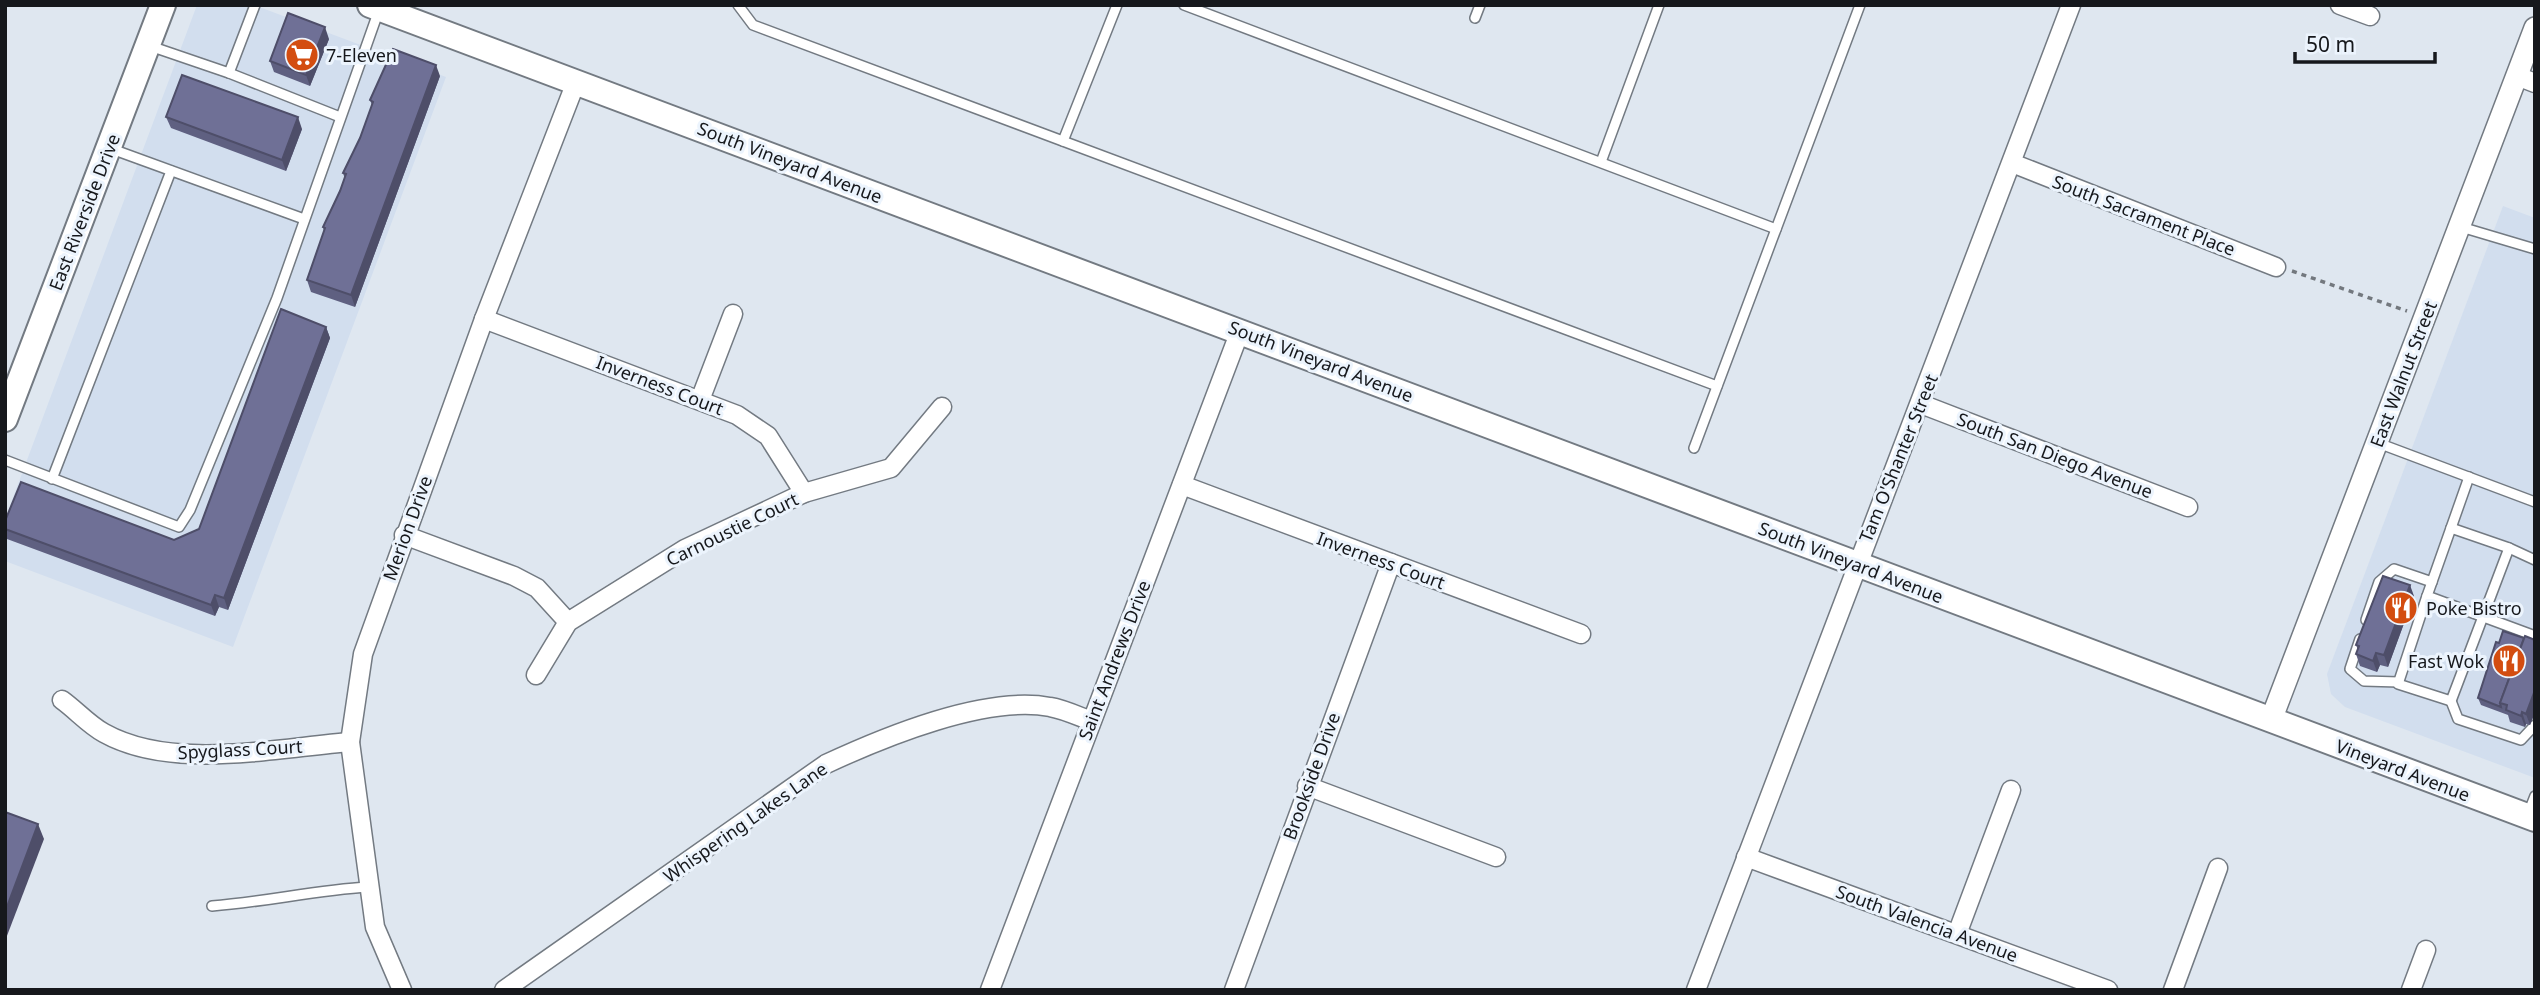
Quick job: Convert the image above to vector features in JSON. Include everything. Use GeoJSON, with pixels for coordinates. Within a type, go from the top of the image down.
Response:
{"type":"FeatureCollection","features":[{"type":"Feature","properties":{"kind":"main road","name":"East Riverside Drive"},"geometry":{"type":"LineString","coordinates":[[5,419],[163,5]]}},
{"type":"Feature","properties":{"kind":"main road","name":"South Vineyard Avenue"},"geometry":{"type":"LineString","coordinates":[[377,6],[2271,720]]}},
{"type":"Feature","properties":{"kind":"main road","name":"Vineyard Avenue"},"geometry":{"type":"LineString","coordinates":[[2271,720],[2532,811]]}},
{"type":"Feature","properties":{"kind":"street","name":"Tam O'Shanter Street"},"geometry":{"type":"LineString","coordinates":[[1696,990],[1856,563],[1921,404],[2071,5]]}},
{"type":"Feature","properties":{"kind":"street"},"geometry":{"type":"LineString","coordinates":[[2340,5],[2370,16]]}},
{"type":"Feature","properties":{"kind":"street","name":"East Walnut Street"},"geometry":{"type":"LineString","coordinates":[[2271,720],[2459,227],[2526,80],[2535,28]]}},
{"type":"Feature","properties":{"kind":"street","name":"Merion Drive"},"geometry":{"type":"LineString","coordinates":[[402,990],[375,927],[350,742],[363,654],[484,319],[576,82]]}},
{"type":"Feature","properties":{"kind":"street","name":"South Sacrament Place"},"geometry":{"type":"LineString","coordinates":[[2012,163],[2276,267]]}},
{"type":"Feature","properties":{"kind":"street"},"geometry":{"type":"LineString","coordinates":[[700,400],[733,314]]}},
{"type":"Feature","properties":{"kind":"street","name":"Inverness Court"},"geometry":{"type":"LineString","coordinates":[[484,319],[737,415],[768,436],[804,494]]}},
{"type":"Feature","properties":{"kind":"street","name":"Saint Andrews Drive"},"geometry":{"type":"LineString","coordinates":[[990,990],[1240,331]]}},
{"type":"Feature","properties":{"kind":"street","name":"South San Diego Avenue"},"geometry":{"type":"LineString","coordinates":[[1921,404],[2188,506]]}},
{"type":"Feature","properties":{"kind":"street","name":"Carnoustie Court"},"geometry":{"type":"LineString","coordinates":[[536,675],[568,622],[685,549],[804,494],[891,468],[942,407]]}},
{"type":"Feature","properties":{"kind":"street","name":"Inverness Court"},"geometry":{"type":"LineString","coordinates":[[1182,485],[1581,634]]}},
{"type":"Feature","properties":{"kind":"street"},"geometry":{"type":"LineString","coordinates":[[404,535],[514,576],[537,589],[568,622]]}},
{"type":"Feature","properties":{"kind":"street","name":"Brookside Drive"},"geometry":{"type":"LineString","coordinates":[[1234,990],[1391,563]]}},
{"type":"Feature","properties":{"kind":"street","name":"Spyglass Court"},"geometry":{"type":"LineString","coordinates":[[62,700],[103,733],[156,752],[216,753],[350,742]]}},
{"type":"Feature","properties":{"kind":"street","name":"Whispering Lakes Lane"},"geometry":{"type":"LineString","coordinates":[[504,990],[826,764],[884,737],[993,707],[1049,706],[1091,721]]}},
{"type":"Feature","properties":{"kind":"street"},"geometry":{"type":"LineString","coordinates":[[1307,786],[1496,856]]}},
{"type":"Feature","properties":{"kind":"street"},"geometry":{"type":"LineString","coordinates":[[1957,934],[2011,790]]}},
{"type":"Feature","properties":{"kind":"street","name":"South Valencia Avenue"},"geometry":{"type":"LineString","coordinates":[[1746,857],[2108,990]]}},
{"type":"Feature","properties":{"kind":"street"},"geometry":{"type":"LineString","coordinates":[[2173,990],[2218,867]]}},
{"type":"Feature","properties":{"kind":"street"},"geometry":{"type":"LineString","coordinates":[[2412,990],[2426,950]]}},
{"type":"Feature","properties":{"kind":"lane"},"geometry":{"type":"LineString","coordinates":[[229,73],[256,5]]}},
{"type":"Feature","properties":{"kind":"lane"},"geometry":{"type":"LineString","coordinates":[[738,5],[753,25],[1717,386]]}},
{"type":"Feature","properties":{"kind":"lane"},"geometry":{"type":"LineString","coordinates":[[1063,141],[1117,5]]}},
{"type":"Feature","properties":{"kind":"lane"},"geometry":{"type":"LineString","coordinates":[[1184,5],[1776,229]]}},
{"type":"Feature","properties":{"kind":"lane"},"geometry":{"type":"LineString","coordinates":[[1475,18],[1480,5]]}},
{"type":"Feature","properties":{"kind":"lane"},"geometry":{"type":"LineString","coordinates":[[1601,162],[1660,5]]}},
{"type":"Feature","properties":{"kind":"lane"},"geometry":{"type":"LineString","coordinates":[[1694,448],[1860,5]]}},
{"type":"Feature","properties":{"kind":"lane"},"geometry":{"type":"LineString","coordinates":[[5,460],[179,527],[190,510],[277,298],[377,6]]}},
{"type":"Feature","properties":{"kind":"lane"},"geometry":{"type":"LineString","coordinates":[[147,45],[229,73],[340,117]]}},
{"type":"Feature","properties":{"kind":"lane"},"geometry":{"type":"LineString","coordinates":[[108,148],[304,219]]}},
{"type":"Feature","properties":{"kind":"lane"},"geometry":{"type":"LineString","coordinates":[[52,479],[172,171]]}},
{"type":"Feature","properties":{"kind":"lane"},"geometry":{"type":"LineString","coordinates":[[2459,227],[2535,249]]}},
{"type":"Feature","properties":{"kind":"lane"},"geometry":{"type":"LineString","coordinates":[[2377,442],[2535,502]]}},
{"type":"Feature","properties":{"kind":"lane"},"geometry":{"type":"LineString","coordinates":[[2399,682],[2469,477]]}},
{"type":"Feature","properties":{"kind":"lane"},"geometry":{"type":"LineString","coordinates":[[2451,528],[2535,560]]}},
{"type":"Feature","properties":{"kind":"lane"},"geometry":{"type":"LineString","coordinates":[[2509,548],[2451,701],[2458,719],[2521,740],[2535,725]]}},
{"type":"Feature","properties":{"kind":"lane"},"geometry":{"type":"LineString","coordinates":[[2432,582],[2394,569],[2379,582],[2350,669],[2364,681],[2399,682],[2398,684],[2451,701]]}},
{"type":"Feature","properties":{"kind":"lane"},"geometry":{"type":"LineString","coordinates":[[2427,596],[2535,636]]}},
{"type":"Feature","properties":{"kind":"lane"},"geometry":{"type":"LineString","coordinates":[[212,906],[276,901],[335,888],[368,887]]}},
{"type":"Feature","properties":{"kind":"path"},"geometry":{"type":"LineString","coordinates":[[2276,267],[2315,277],[2424,317]]}},
{"type":"Feature","properties":{"kind":"shaded area"},"geometry":{"type":"Polygon","coordinates":[[[197,5],[254,5],[446,77],[233,647],[5,561],[5,519],[197,5]]]}},
{"type":"Feature","properties":{"kind":"shaded area"},"geometry":{"type":"Polygon","coordinates":[[[2503,206],[2535,218],[2535,778],[2345,707],[2331,694],[2327,674],[2503,206]]]}},
{"type":"Feature","properties":{"kind":"building","name":"7-Eleven"},"geometry":{"type":"Polygon","coordinates":[[[288,13],[325,27],[306,75],[270,61],[288,13]]]}},
{"type":"Feature","properties":{"kind":"building"},"geometry":{"type":"Polygon","coordinates":[[[393,49],[436,65],[351,295],[307,280],[325,228],[323,227],[346,174],[343,173],[373,102],[370,100],[393,49]]]}},
{"type":"Feature","properties":{"kind":"building"},"geometry":{"type":"Polygon","coordinates":[[[182,75],[298,117],[282,160],[166,117],[182,75]]]}},
{"type":"Feature","properties":{"kind":"building"},"geometry":{"type":"Polygon","coordinates":[[[281,309],[326,327],[224,598],[215,595],[211,605],[5,529],[5,521],[21,482],[174,540],[199,529],[281,309]]]}},
{"type":"Feature","properties":{"kind":"building"},"geometry":{"type":"Polygon","coordinates":[[[2383,576],[2410,585],[2384,655],[2376,653],[2373,661],[2356,654],[2359,646],[2356,645],[2383,576]]]}},
{"type":"Feature","properties":{"kind":"building"},"geometry":{"type":"Polygon","coordinates":[[[2503,631],[2524,638],[2500,703],[2501,707],[2478,698],[2496,642],[2499,643],[2503,631]]]}},
{"type":"Feature","properties":{"kind":"building"},"geometry":{"type":"Polygon","coordinates":[[[2525,636],[2535,640],[2535,690],[2526,714],[2522,712],[2521,716],[2506,710],[2507,705],[2500,703],[2525,636]]]}},
{"type":"Feature","properties":{"kind":"building"},"geometry":{"type":"Polygon","coordinates":[[[5,812],[38,824],[5,912],[5,812]]]}},
{"type":"Feature","properties":{"kind":"place","name":"7-Eleven"},"geometry":{"type":"Point","coordinates":[302,55]}},
{"type":"Feature","properties":{"kind":"place","name":"Poke Bistro"},"geometry":{"type":"Point","coordinates":[2401,608]}},
{"type":"Feature","properties":{"kind":"place","name":"Fast Wok"},"geometry":{"type":"Point","coordinates":[2509,661]}}]}
